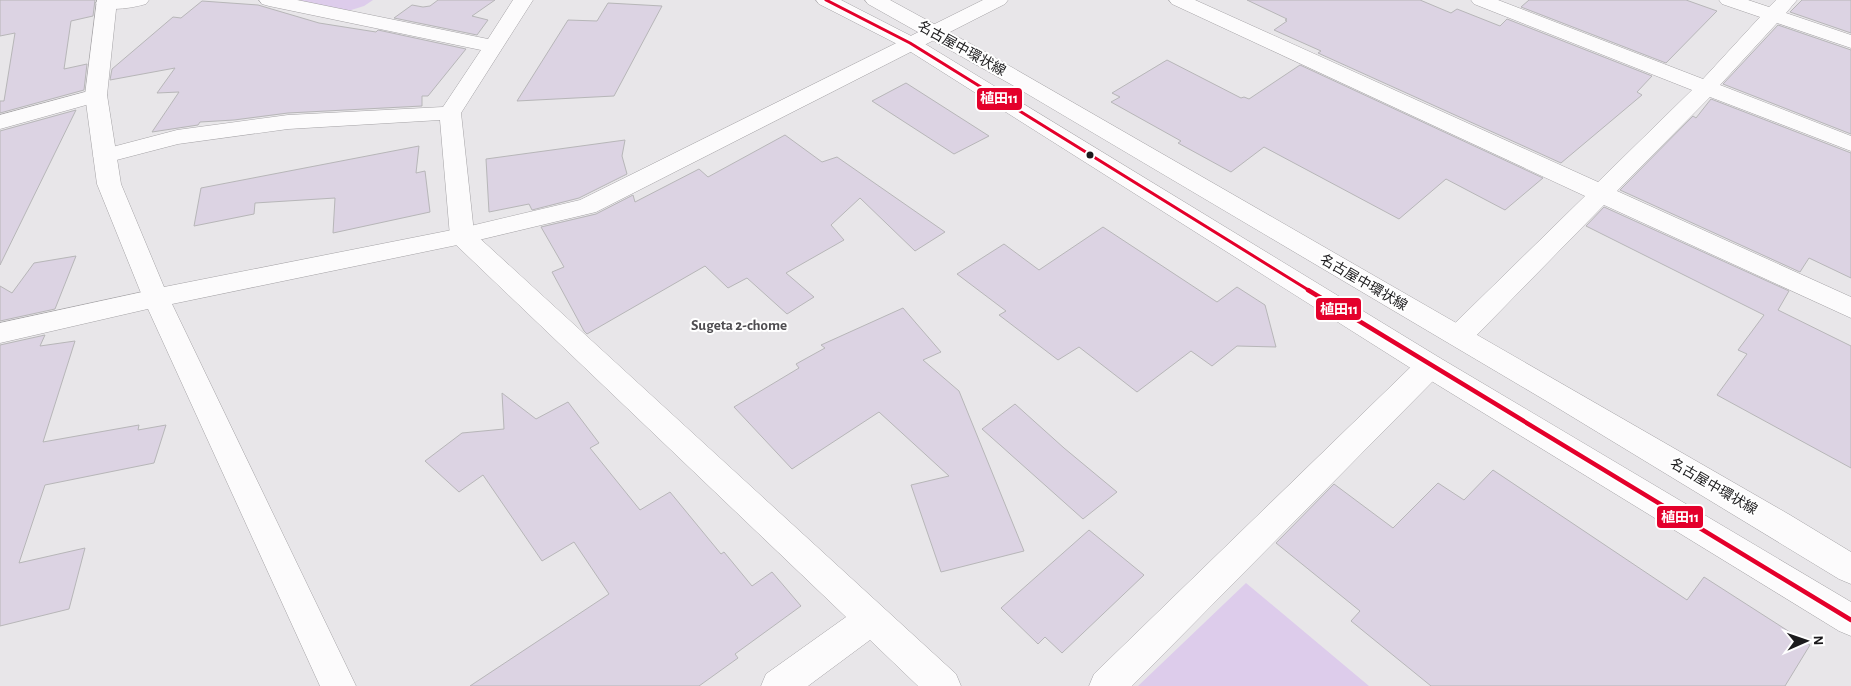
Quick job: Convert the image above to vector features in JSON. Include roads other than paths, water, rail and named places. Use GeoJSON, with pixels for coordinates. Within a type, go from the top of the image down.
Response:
{"type":"FeatureCollection","features":[{"type":"Feature","properties":{"kind":"street"},"geometry":{"type":"LineString","coordinates":[[139,0],[106,2],[96,96],[109,184],[156,298],[338,686]]}},
{"type":"Feature","properties":{"kind":"street"},"geometry":{"type":"LineString","coordinates":[[269,0],[493,46]]}},
{"type":"Feature","properties":{"kind":"street"},"geometry":{"type":"LineString","coordinates":[[523,0],[450,113],[462,236],[943,686]]}},
{"type":"Feature","properties":{"kind":"street","name":"名古屋中環状線"},"geometry":{"type":"LineString","coordinates":[[826,0],[910,43],[1430,366],[1851,620]]}},
{"type":"Feature","properties":{"kind":"street","name":"名古屋中環状線"},"geometry":{"type":"LineString","coordinates":[[874,0],[934,31],[1458,336],[1851,569]]}},
{"type":"Feature","properties":{"kind":"street"},"geometry":{"type":"LineString","coordinates":[[0,333],[156,298],[462,236],[587,206],[998,0]]}},
{"type":"Feature","properties":{"kind":"street"},"geometry":{"type":"LineString","coordinates":[[1179,0],[1851,308]]}},
{"type":"Feature","properties":{"kind":"street"},"geometry":{"type":"LineString","coordinates":[[1481,0],[1851,144]]}},
{"type":"Feature","properties":{"kind":"street"},"geometry":{"type":"LineString","coordinates":[[1729,0],[1780,8],[1851,42]]}},
{"type":"Feature","properties":{"kind":"street"},"geometry":{"type":"LineString","coordinates":[[354,17],[374,4]]}},
{"type":"Feature","properties":{"kind":"street"},"geometry":{"type":"LineString","coordinates":[[1458,336],[1707,87],[1780,8]]}},
{"type":"Feature","properties":{"kind":"street"},"geometry":{"type":"LineString","coordinates":[[0,122],[96,96]]}},
{"type":"Feature","properties":{"kind":"street"},"geometry":{"type":"LineString","coordinates":[[105,156],[177,137],[288,122],[450,113]]}},
{"type":"Feature","properties":{"kind":"street"},"geometry":{"type":"LineString","coordinates":[[1107,686],[1430,366]]}},
{"type":"Feature","properties":{"kind":"street"},"geometry":{"type":"LineString","coordinates":[[779,686],[871,618]]}},
{"type":"Feature","properties":{"kind":"district","name":"Sugeta 2-chome"},"geometry":{"type":"Point","coordinates":[739,325]}}]}
